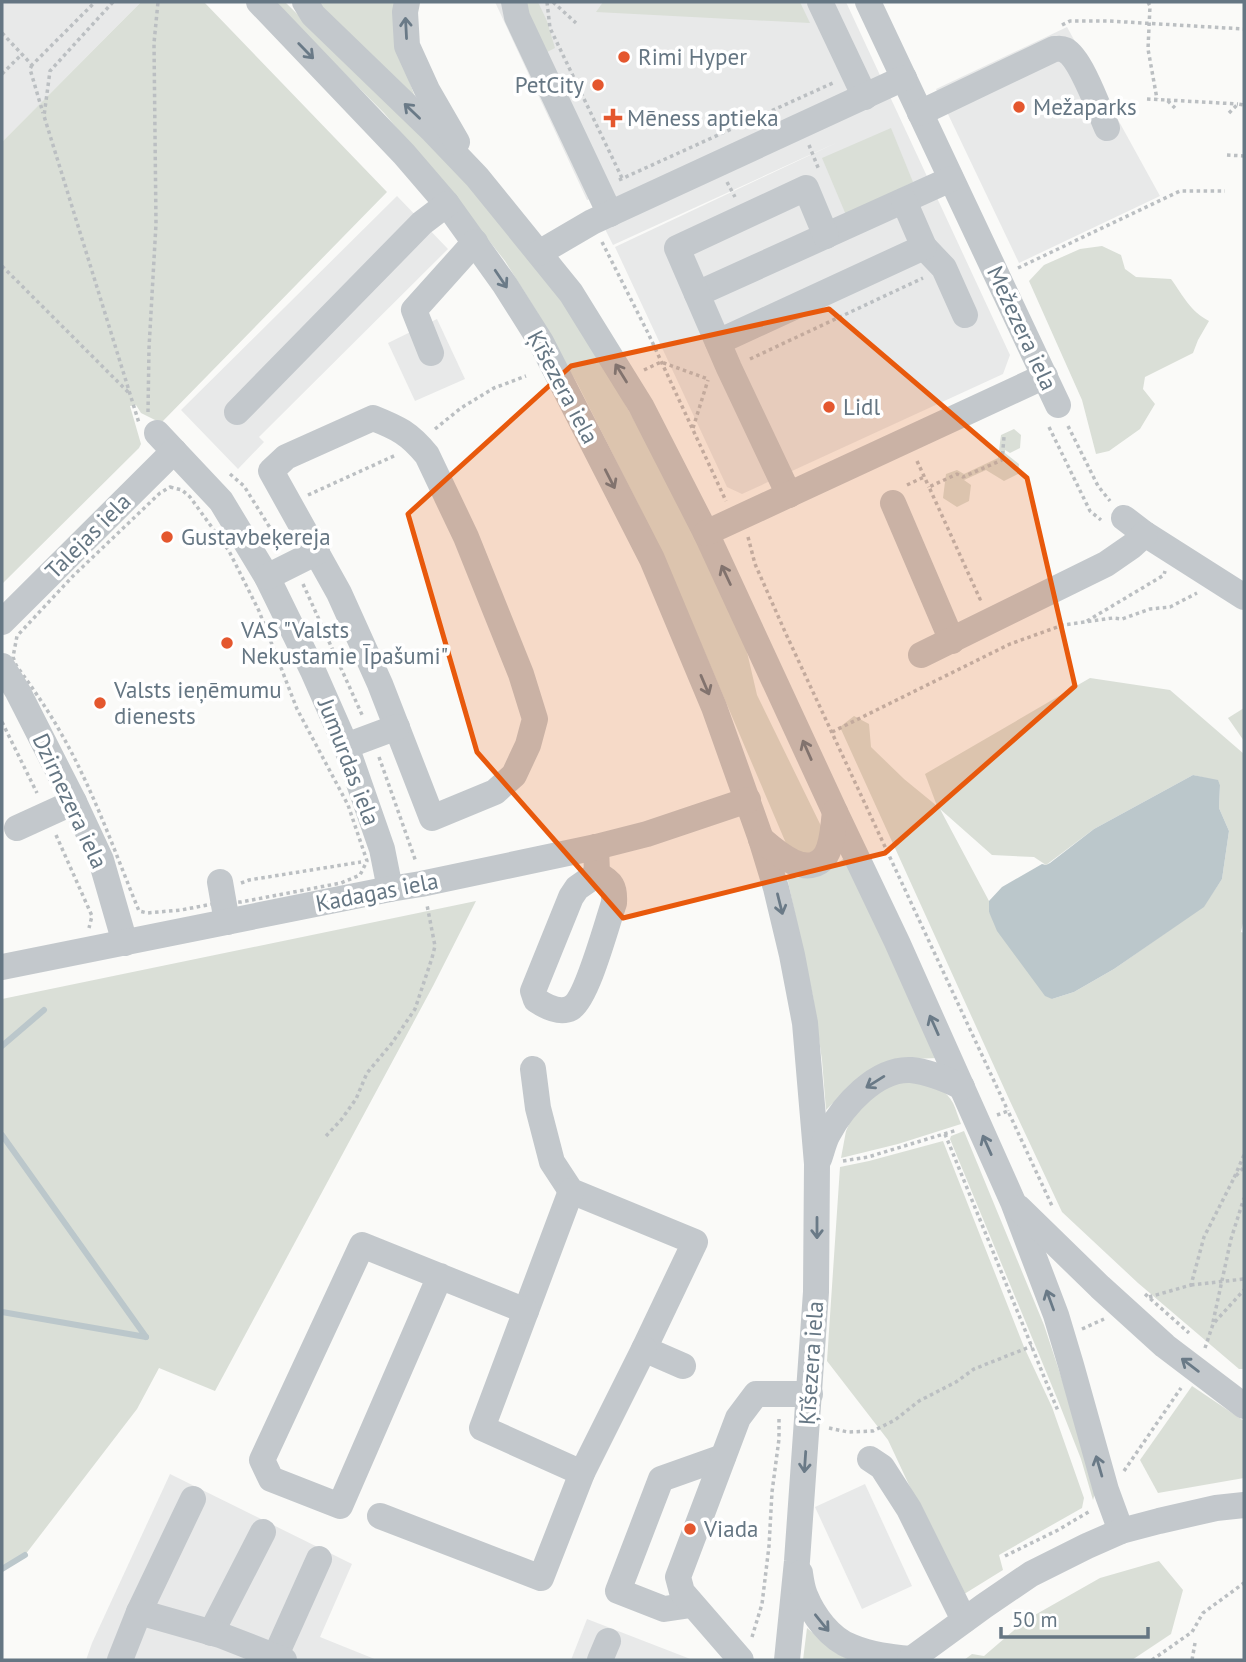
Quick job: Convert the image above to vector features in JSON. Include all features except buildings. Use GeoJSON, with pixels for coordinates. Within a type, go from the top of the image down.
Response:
{"type":"FeatureCollection","features":[{"type":"Feature","properties":{"kind":"street","name":"Ķīšezera iela"},"geometry":{"type":"LineString","coordinates":[[259,2],[404,154],[475,242],[541,342],[652,559],[714,707],[776,888],[805,1023],[828,1163]]}},
{"type":"Feature","properties":{"kind":"street"},"geometry":{"type":"LineString","coordinates":[[305,2],[313,15],[477,177],[571,293],[641,406],[706,533],[905,958],[1013,1202],[1063,1338],[1106,1490],[1121,1531]]}},
{"type":"Feature","properties":{"kind":"street"},"geometry":{"type":"LineString","coordinates":[[407,2],[407,46],[427,90],[477,177]]}},
{"type":"Feature","properties":{"kind":"street"},"geometry":{"type":"LineString","coordinates":[[820,2],[864,97]]}},
{"type":"Feature","properties":{"kind":"street","name":"Mežezera iela"},"geometry":{"type":"LineString","coordinates":[[868,2],[1045,376],[1054,416]]}},
{"type":"Feature","properties":{"kind":"street"},"geometry":{"type":"LineString","coordinates":[[516,9],[610,184],[601,218]]}},
{"type":"Feature","properties":{"kind":"street"},"geometry":{"type":"LineString","coordinates":[[920,113],[1054,49],[1063,49],[1080,67],[1107,128]]}},
{"type":"Feature","properties":{"kind":"street"},"geometry":{"type":"LineString","coordinates":[[538,253],[601,218],[904,78]]}},
{"type":"Feature","properties":{"kind":"street"},"geometry":{"type":"LineString","coordinates":[[697,295],[951,179]]}},
{"type":"Feature","properties":{"kind":"street"},"geometry":{"type":"LineString","coordinates":[[789,495],[718,374],[718,342],[677,248],[806,188],[826,236]]}},
{"type":"Feature","properties":{"kind":"street"},"geometry":{"type":"LineString","coordinates":[[904,201],[925,247],[944,268],[964,315]]}},
{"type":"Feature","properties":{"kind":"street"},"geometry":{"type":"LineString","coordinates":[[237,412],[422,223],[447,204]]}},
{"type":"Feature","properties":{"kind":"street"},"geometry":{"type":"LineString","coordinates":[[431,353],[414,310],[475,242]]}},
{"type":"Feature","properties":{"kind":"street"},"geometry":{"type":"LineString","coordinates":[[718,342],[925,247]]}},
{"type":"Feature","properties":{"kind":"street"},"geometry":{"type":"LineString","coordinates":[[706,533],[1045,376]]}},
{"type":"Feature","properties":{"kind":"street"},"geometry":{"type":"LineString","coordinates":[[373,418],[400,428],[427,455],[467,537],[508,639],[535,719],[528,745],[514,775],[495,792],[432,818],[380,684],[317,552],[271,471],[286,457],[373,418]]}},
{"type":"Feature","properties":{"kind":"street","name":"Jumurdas iela"},"geometry":{"type":"LineString","coordinates":[[155,433],[221,501],[267,577],[346,746],[382,849],[390,889]]}},
{"type":"Feature","properties":{"kind":"street","name":"Talejas iela"},"geometry":{"type":"LineString","coordinates":[[2,622],[155,433]]}},
{"type":"Feature","properties":{"kind":"street"},"geometry":{"type":"LineString","coordinates":[[893,503],[952,641]]}},
{"type":"Feature","properties":{"kind":"street"},"geometry":{"type":"LineString","coordinates":[[1113,520],[1145,534],[1244,597]]}},
{"type":"Feature","properties":{"kind":"street"},"geometry":{"type":"LineString","coordinates":[[921,655],[1106,564],[1145,534]]}},
{"type":"Feature","properties":{"kind":"street"},"geometry":{"type":"LineString","coordinates":[[267,577],[317,552]]}},
{"type":"Feature","properties":{"kind":"street","name":"Dzirnezera iela"},"geometry":{"type":"LineString","coordinates":[[2,666],[18,692],[101,860],[125,943]]}},
{"type":"Feature","properties":{"kind":"street"},"geometry":{"type":"LineString","coordinates":[[346,746],[397,727]]}},
{"type":"Feature","properties":{"kind":"street","name":"Kadagas iela"},"geometry":{"type":"LineString","coordinates":[[2,967],[125,943],[227,899],[390,889],[421,884],[647,834],[748,800]]}},
{"type":"Feature","properties":{"kind":"street"},"geometry":{"type":"LineString","coordinates":[[17,828],[74,803]]}},
{"type":"Feature","properties":{"kind":"street"},"geometry":{"type":"LineString","coordinates":[[761,838],[777,853],[796,864],[807,866],[819,862],[827,854],[835,813]]}},
{"type":"Feature","properties":{"kind":"street"},"geometry":{"type":"LineString","coordinates":[[596,847],[597,874]]}},
{"type":"Feature","properties":{"kind":"street"},"geometry":{"type":"LineString","coordinates":[[597,874],[608,880],[615,890],[614,903],[584,994],[572,1008],[560,1010],[545,1006],[536,1000],[533,991],[571,897],[578,888],[597,874]]}},
{"type":"Feature","properties":{"kind":"street"},"geometry":{"type":"LineString","coordinates":[[380,1516],[541,1578],[582,1473],[695,1242],[571,1191],[552,1162],[538,1108],[533,1069]]}},
{"type":"Feature","properties":{"kind":"street","name":"Ķīšezera iela"},"geometry":{"type":"LineString","coordinates":[[787,1660],[797,1561],[828,1135],[845,1107],[868,1086],[887,1074],[908,1070],[941,1077],[962,1087]]}},
{"type":"Feature","properties":{"kind":"street"},"geometry":{"type":"LineString","coordinates":[[571,1191],[482,1428],[582,1473]]}},
{"type":"Feature","properties":{"kind":"street"},"geometry":{"type":"LineString","coordinates":[[1013,1202],[1132,1299],[1165,1346],[1204,1357],[1244,1406]]}},
{"type":"Feature","properties":{"kind":"street"},"geometry":{"type":"LineString","coordinates":[[440,1276],[340,1506],[271,1479],[262,1460],[362,1245],[440,1276],[526,1311]]}},
{"type":"Feature","properties":{"kind":"street"},"geometry":{"type":"LineString","coordinates":[[644,1349],[683,1366]]}},
{"type":"Feature","properties":{"kind":"street"},"geometry":{"type":"LineString","coordinates":[[746,1651],[691,1605],[682,1592],[678,1577],[738,1418],[757,1394],[779,1394],[809,1405]]}},
{"type":"Feature","properties":{"kind":"street"},"geometry":{"type":"LineString","coordinates":[[691,1605],[664,1609],[618,1591],[661,1479],[723,1457]]}},
{"type":"Feature","properties":{"kind":"street"},"geometry":{"type":"LineString","coordinates":[[870,1459],[881,1467],[909,1508],[964,1620]]}},
{"type":"Feature","properties":{"kind":"street"},"geometry":{"type":"LineString","coordinates":[[120,1660],[139,1612],[192,1499]]}},
{"type":"Feature","properties":{"kind":"street"},"geometry":{"type":"LineString","coordinates":[[911,1660],[1031,1574],[1121,1531],[1216,1508],[1244,1505]]}},
{"type":"Feature","properties":{"kind":"street"},"geometry":{"type":"LineString","coordinates":[[211,1633],[263,1532]]}},
{"type":"Feature","properties":{"kind":"street"},"geometry":{"type":"LineString","coordinates":[[139,1612],[211,1633],[280,1658],[319,1559]]}},
{"type":"Feature","properties":{"kind":"street","name":"Ķīšezera iela"},"geometry":{"type":"LineString","coordinates":[[797,1561],[804,1594],[816,1616],[831,1634],[849,1647],[881,1656],[911,1660]]}},
{"type":"Feature","properties":{"kind":"path"},"geometry":{"type":"LineString","coordinates":[[95,2],[30,69],[130,394]]}},
{"type":"Feature","properties":{"kind":"path"},"geometry":{"type":"LineString","coordinates":[[44,116],[50,71],[113,2]]}},
{"type":"Feature","properties":{"kind":"path"},"geometry":{"type":"LineString","coordinates":[[155,433],[149,348],[156,224],[154,43],[158,2]]}},
{"type":"Feature","properties":{"kind":"path"},"geometry":{"type":"LineString","coordinates":[[547,2],[550,28],[610,184],[841,79]]}},
{"type":"Feature","properties":{"kind":"path"},"geometry":{"type":"LineString","coordinates":[[553,2],[576,23]]}},
{"type":"Feature","properties":{"kind":"path"},"geometry":{"type":"LineString","coordinates":[[1148,2],[1148,49],[1157,99]]}},
{"type":"Feature","properties":{"kind":"path"},"geometry":{"type":"LineString","coordinates":[[1109,21],[1244,29]]}},
{"type":"Feature","properties":{"kind":"path"},"geometry":{"type":"LineString","coordinates":[[2,33],[32,65]]}},
{"type":"Feature","properties":{"kind":"path"},"geometry":{"type":"LineString","coordinates":[[2,74],[22,54]]}},
{"type":"Feature","properties":{"kind":"path"},"geometry":{"type":"LineString","coordinates":[[1147,99],[1244,105]]}},
{"type":"Feature","properties":{"kind":"path"},"geometry":{"type":"LineString","coordinates":[[1167,100],[1175,108]]}},
{"type":"Feature","properties":{"kind":"path"},"geometry":{"type":"LineString","coordinates":[[1229,113],[1238,104]]}},
{"type":"Feature","properties":{"kind":"path"},"geometry":{"type":"LineString","coordinates":[[810,148],[815,161]]}},
{"type":"Feature","properties":{"kind":"path"},"geometry":{"type":"LineString","coordinates":[[1227,155],[1244,156]]}},
{"type":"Feature","properties":{"kind":"path"},"geometry":{"type":"LineString","coordinates":[[1013,270],[1180,191],[1225,191]]}},
{"type":"Feature","properties":{"kind":"path"},"geometry":{"type":"LineString","coordinates":[[601,218],[692,429],[724,498],[740,518],[755,564],[831,733],[1059,1217]]}},
{"type":"Feature","properties":{"kind":"path"},"geometry":{"type":"LineString","coordinates":[[2,266],[130,394],[155,433]]}},
{"type":"Feature","properties":{"kind":"path"},"geometry":{"type":"LineString","coordinates":[[661,362],[718,374],[944,268]]}},
{"type":"Feature","properties":{"kind":"path"},"geometry":{"type":"LineString","coordinates":[[692,429],[718,374]]}},
{"type":"Feature","properties":{"kind":"path"},"geometry":{"type":"LineString","coordinates":[[431,433],[461,408],[494,388],[526,376]]}},
{"type":"Feature","properties":{"kind":"path"},"geometry":{"type":"LineString","coordinates":[[1054,416],[1090,511],[1113,520]]}},
{"type":"Feature","properties":{"kind":"path","name":"Mežezera iela"},"geometry":{"type":"LineString","coordinates":[[1054,416],[1098,486],[1113,520]]}},
{"type":"Feature","properties":{"kind":"path"},"geometry":{"type":"LineString","coordinates":[[929,488],[957,474],[963,477],[1002,460],[1004,437]]}},
{"type":"Feature","properties":{"kind":"path"},"geometry":{"type":"LineString","coordinates":[[305,497],[401,453]]}},
{"type":"Feature","properties":{"kind":"path"},"geometry":{"type":"LineString","coordinates":[[916,460],[980,599],[992,593]]}},
{"type":"Feature","properties":{"kind":"path"},"geometry":{"type":"LineString","coordinates":[[170,486],[183,490],[190,497],[229,551],[259,611],[297,709],[348,805],[367,861],[360,875],[341,883],[241,902],[227,899],[181,910],[147,913],[139,911],[84,779],[59,729],[13,657],[17,636],[73,576],[170,486]]}},
{"type":"Feature","properties":{"kind":"path"},"geometry":{"type":"LineString","coordinates":[[1082,624],[1164,575],[1166,568]]}},
{"type":"Feature","properties":{"kind":"path"},"geometry":{"type":"LineString","coordinates":[[831,733],[1010,644],[1062,625],[1130,618],[1150,609],[1170,607],[1202,590]]}},
{"type":"Feature","properties":{"kind":"path"},"geometry":{"type":"LineString","coordinates":[[227,899],[240,883],[256,877],[367,861]]}},
{"type":"Feature","properties":{"kind":"path"},"geometry":{"type":"LineString","coordinates":[[326,1136],[356,1099],[367,1073],[415,1009],[435,946],[429,913],[423,899]]}},
{"type":"Feature","properties":{"kind":"path"},"geometry":{"type":"LineString","coordinates":[[990,1118],[1008,1111]]}},
{"type":"Feature","properties":{"kind":"path"},"geometry":{"type":"LineString","coordinates":[[828,1163],[868,1157],[962,1128]]}},
{"type":"Feature","properties":{"kind":"path"},"geometry":{"type":"LineString","coordinates":[[945,1134],[1062,1421]]}},
{"type":"Feature","properties":{"kind":"path"},"geometry":{"type":"LineString","coordinates":[[1189,1285],[1204,1237],[1244,1155]]}},
{"type":"Feature","properties":{"kind":"path"},"geometry":{"type":"LineString","coordinates":[[1234,1178],[1244,1167]]}},
{"type":"Feature","properties":{"kind":"path"},"geometry":{"type":"LineString","coordinates":[[1005,1556],[1092,1510],[1123,1472],[1204,1357],[1231,1239],[1244,1198]]}},
{"type":"Feature","properties":{"kind":"path"},"geometry":{"type":"LineString","coordinates":[[1063,1338],[1132,1299],[1149,1297],[1189,1285],[1244,1279]]}},
{"type":"Feature","properties":{"kind":"path"},"geometry":{"type":"LineString","coordinates":[[1213,1324],[1244,1290]]}},
{"type":"Feature","properties":{"kind":"path"},"geometry":{"type":"LineString","coordinates":[[1149,1297],[1195,1339]]}},
{"type":"Feature","properties":{"kind":"path"},"geometry":{"type":"LineString","coordinates":[[809,1405],[830,1429],[848,1432],[873,1431],[974,1370],[1032,1346]]}},
{"type":"Feature","properties":{"kind":"path"},"geometry":{"type":"LineString","coordinates":[[746,1651],[762,1604],[779,1439],[779,1394]]}},
{"type":"Feature","properties":{"kind":"path"},"geometry":{"type":"LineString","coordinates":[[1152,1660],[1192,1632],[1203,1613],[1244,1583]]}},
{"type":"Feature","properties":{"kind":"path"},"geometry":{"type":"LineString","coordinates":[[1192,1660],[1195,1643]]}},
{"type":"Feature","properties":{"kind":"highlighted area"},"geometry":{"type":"Polygon","coordinates":[[[829,309],[1027,478],[1075,686],[885,853],[623,918],[477,752],[408,514],[571,366],[829,309]]]}},
{"type":"Feature","properties":{"kind":"shaded area"},"geometry":{"type":"Polygon","coordinates":[[[2,2],[141,2],[2,142],[2,2]]]}},
{"type":"Feature","properties":{"kind":"shaded area"},"geometry":{"type":"Polygon","coordinates":[[[141,2],[204,2],[387,192],[161,423],[141,413],[136,405],[130,406],[141,444],[139,448],[2,584],[2,142],[141,2]]]}},
{"type":"Feature","properties":{"kind":"shaded area"},"geometry":{"type":"Polygon","coordinates":[[[273,2],[285,2],[466,180],[561,298],[607,372],[681,504],[744,639],[757,695],[822,828],[821,846],[807,854],[788,848],[641,510],[578,385],[505,261],[384,113],[273,2]]]}},
{"type":"Feature","properties":{"kind":"shaded area"},"geometry":{"type":"Polygon","coordinates":[[[317,2],[395,2],[400,55],[415,97],[317,2]]]}},
{"type":"Feature","properties":{"kind":"shaded area"},"geometry":{"type":"Polygon","coordinates":[[[495,2],[846,2],[1010,355],[1003,374],[742,494],[727,487],[615,247],[838,142],[613,245],[590,199],[587,200],[495,2]]]}},
{"type":"Feature","properties":{"kind":"shaded area"},"geometry":{"type":"Polygon","coordinates":[[[522,2],[538,2],[555,48],[545,53],[522,2]]]}},
{"type":"Feature","properties":{"kind":"shaded area"},"geometry":{"type":"Polygon","coordinates":[[[603,2],[800,2],[810,23],[596,12],[603,2]]]}},
{"type":"Feature","properties":{"kind":"shaded area"},"geometry":{"type":"Polygon","coordinates":[[[1067,27],[1160,196],[1019,263],[936,89],[1067,27]]]}},
{"type":"Feature","properties":{"kind":"shaded area"},"geometry":{"type":"Polygon","coordinates":[[[891,128],[913,182],[846,215],[822,158],[891,128]]]}},
{"type":"Feature","properties":{"kind":"shaded area"},"geometry":{"type":"Polygon","coordinates":[[[397,196],[448,249],[259,437],[264,442],[238,469],[181,410],[397,196]]]}},
{"type":"Feature","properties":{"kind":"shaded area"},"geometry":{"type":"Polygon","coordinates":[[[1102,246],[1121,255],[1125,269],[1136,277],[1171,279],[1192,308],[1209,321],[1193,353],[1145,377],[1143,389],[1155,404],[1140,429],[1109,451],[1096,454],[1082,400],[1029,281],[1044,265],[1080,249],[1102,246]]]}},
{"type":"Feature","properties":{"kind":"shaded area"},"geometry":{"type":"Polygon","coordinates":[[[437,319],[465,379],[415,401],[388,343],[437,319]]]}},
{"type":"Feature","properties":{"kind":"shaded area"},"geometry":{"type":"Polygon","coordinates":[[[1014,429],[1021,435],[1020,448],[1010,453],[1005,450],[1005,453],[1019,464],[1018,474],[1004,481],[986,470],[964,480],[971,485],[969,501],[957,507],[943,498],[946,474],[957,470],[964,474],[998,458],[1001,435],[1014,429]]]}},
{"type":"Feature","properties":{"kind":"shaded area"},"geometry":{"type":"Polygon","coordinates":[[[1090,678],[1170,690],[1244,754],[1244,919],[1241,932],[1244,933],[1244,1369],[1239,1369],[1138,1283],[1062,1212],[840,727],[854,716],[869,724],[871,747],[937,806],[925,774],[1090,678]],[[1193,775],[1094,829],[1046,865],[1034,857],[992,855],[940,809],[989,901],[989,912],[1052,999],[1074,992],[1114,969],[1204,906],[1222,879],[1229,831],[1219,808],[1218,781],[1193,775]]]}},
{"type":"Feature","properties":{"kind":"shaded area"},"geometry":{"type":"Polygon","coordinates":[[[1244,708],[1244,741],[1228,718],[1244,708]]]}},
{"type":"Feature","properties":{"kind":"shaded area"},"geometry":{"type":"Polygon","coordinates":[[[1193,775],[1218,780],[1219,808],[1229,831],[1222,879],[1204,907],[1114,969],[1074,992],[1052,999],[1045,996],[997,931],[989,912],[989,901],[1002,887],[1042,864],[1050,863],[1094,829],[1193,775]]]}},
{"type":"Feature","properties":{"kind":"shaded area"},"geometry":{"type":"Polygon","coordinates":[[[843,859],[847,860],[937,1058],[914,1059],[855,1081],[826,1110],[813,997],[787,877],[817,874],[843,859]]]}},
{"type":"Feature","properties":{"kind":"shaded area"},"geometry":{"type":"Polygon","coordinates":[[[476,901],[215,1391],[159,1368],[137,1409],[25,1555],[2,1569],[2,999],[476,901]]]}},
{"type":"Feature","properties":{"kind":"shaded area"},"geometry":{"type":"Polygon","coordinates":[[[891,1081],[926,1084],[941,1090],[953,1103],[961,1124],[841,1158],[846,1131],[855,1111],[891,1081]]]}},
{"type":"Feature","properties":{"kind":"shaded area"},"geometry":{"type":"Polygon","coordinates":[[[964,1131],[1044,1325],[1087,1455],[1095,1493],[1093,1500],[1081,1459],[1059,1403],[950,1139],[951,1136],[964,1131]]]}},
{"type":"Feature","properties":{"kind":"shaded area"},"geometry":{"type":"Polygon","coordinates":[[[943,1141],[1024,1347],[1052,1407],[1084,1498],[1082,1508],[999,1555],[1003,1570],[961,1596],[888,1440],[827,1361],[840,1167],[943,1141]]]}},
{"type":"Feature","properties":{"kind":"shaded area"},"geometry":{"type":"Polygon","coordinates":[[[1192,1386],[1244,1421],[1244,1478],[1158,1493],[1140,1460],[1192,1386]]]}},
{"type":"Feature","properties":{"kind":"shaded area"},"geometry":{"type":"Polygon","coordinates":[[[170,1474],[352,1564],[320,1637],[377,1660],[86,1660],[170,1474]]]}},
{"type":"Feature","properties":{"kind":"shaded area"},"geometry":{"type":"Polygon","coordinates":[[[865,1484],[912,1586],[862,1609],[815,1507],[865,1484]]]}},
{"type":"Feature","properties":{"kind":"shaded area"},"geometry":{"type":"Polygon","coordinates":[[[1159,1561],[1183,1590],[1171,1634],[1132,1660],[964,1660],[972,1654],[984,1656],[1026,1620],[1100,1578],[1159,1561]]]}},
{"type":"Feature","properties":{"kind":"shaded area"},"geometry":{"type":"Polygon","coordinates":[[[587,1619],[693,1660],[571,1660],[587,1619]]]}},
{"type":"Feature","properties":{"kind":"shaded area"},"geometry":{"type":"Polygon","coordinates":[[[807,1628],[836,1653],[850,1660],[803,1660],[807,1628]]]}},
{"type":"Feature","properties":{"kind":"waterway"},"geometry":{"type":"LineString","coordinates":[[2,1046],[44,1010]]}},
{"type":"Feature","properties":{"kind":"waterway"},"geometry":{"type":"LineString","coordinates":[[2,1135],[146,1337]]}},
{"type":"Feature","properties":{"kind":"waterway"},"geometry":{"type":"LineString","coordinates":[[2,1312],[146,1337]]}},
{"type":"Feature","properties":{"kind":"waterway"},"geometry":{"type":"LineString","coordinates":[[2,1569],[25,1555]]}},
{"type":"Feature","properties":{"kind":"place","name":"Rimi Hyper"},"geometry":{"type":"Point","coordinates":[624,57]}},
{"type":"Feature","properties":{"kind":"place","name":"PetCity"},"geometry":{"type":"Point","coordinates":[598,85]}},
{"type":"Feature","properties":{"kind":"place","name":"Mežaparks"},"geometry":{"type":"Point","coordinates":[1019,107]}},
{"type":"Feature","properties":{"kind":"place","name":"Mēness aptieka"},"geometry":{"type":"Point","coordinates":[613,118]}},
{"type":"Feature","properties":{"kind":"place","name":"Lidl"},"geometry":{"type":"Point","coordinates":[829,407]}},
{"type":"Feature","properties":{"kind":"place","name":"Gustavbeķereja"},"geometry":{"type":"Point","coordinates":[167,537]}},
{"type":"Feature","properties":{"kind":"place","name":"VAS \"Valsts Nekustamie Īpašumi\""},"geometry":{"type":"Point","coordinates":[227,643]}},
{"type":"Feature","properties":{"kind":"place","name":"Valsts ieņēmumu dienests"},"geometry":{"type":"Point","coordinates":[100,703]}},
{"type":"Feature","properties":{"kind":"place","name":"Viada"},"geometry":{"type":"Point","coordinates":[690,1529]}}]}
